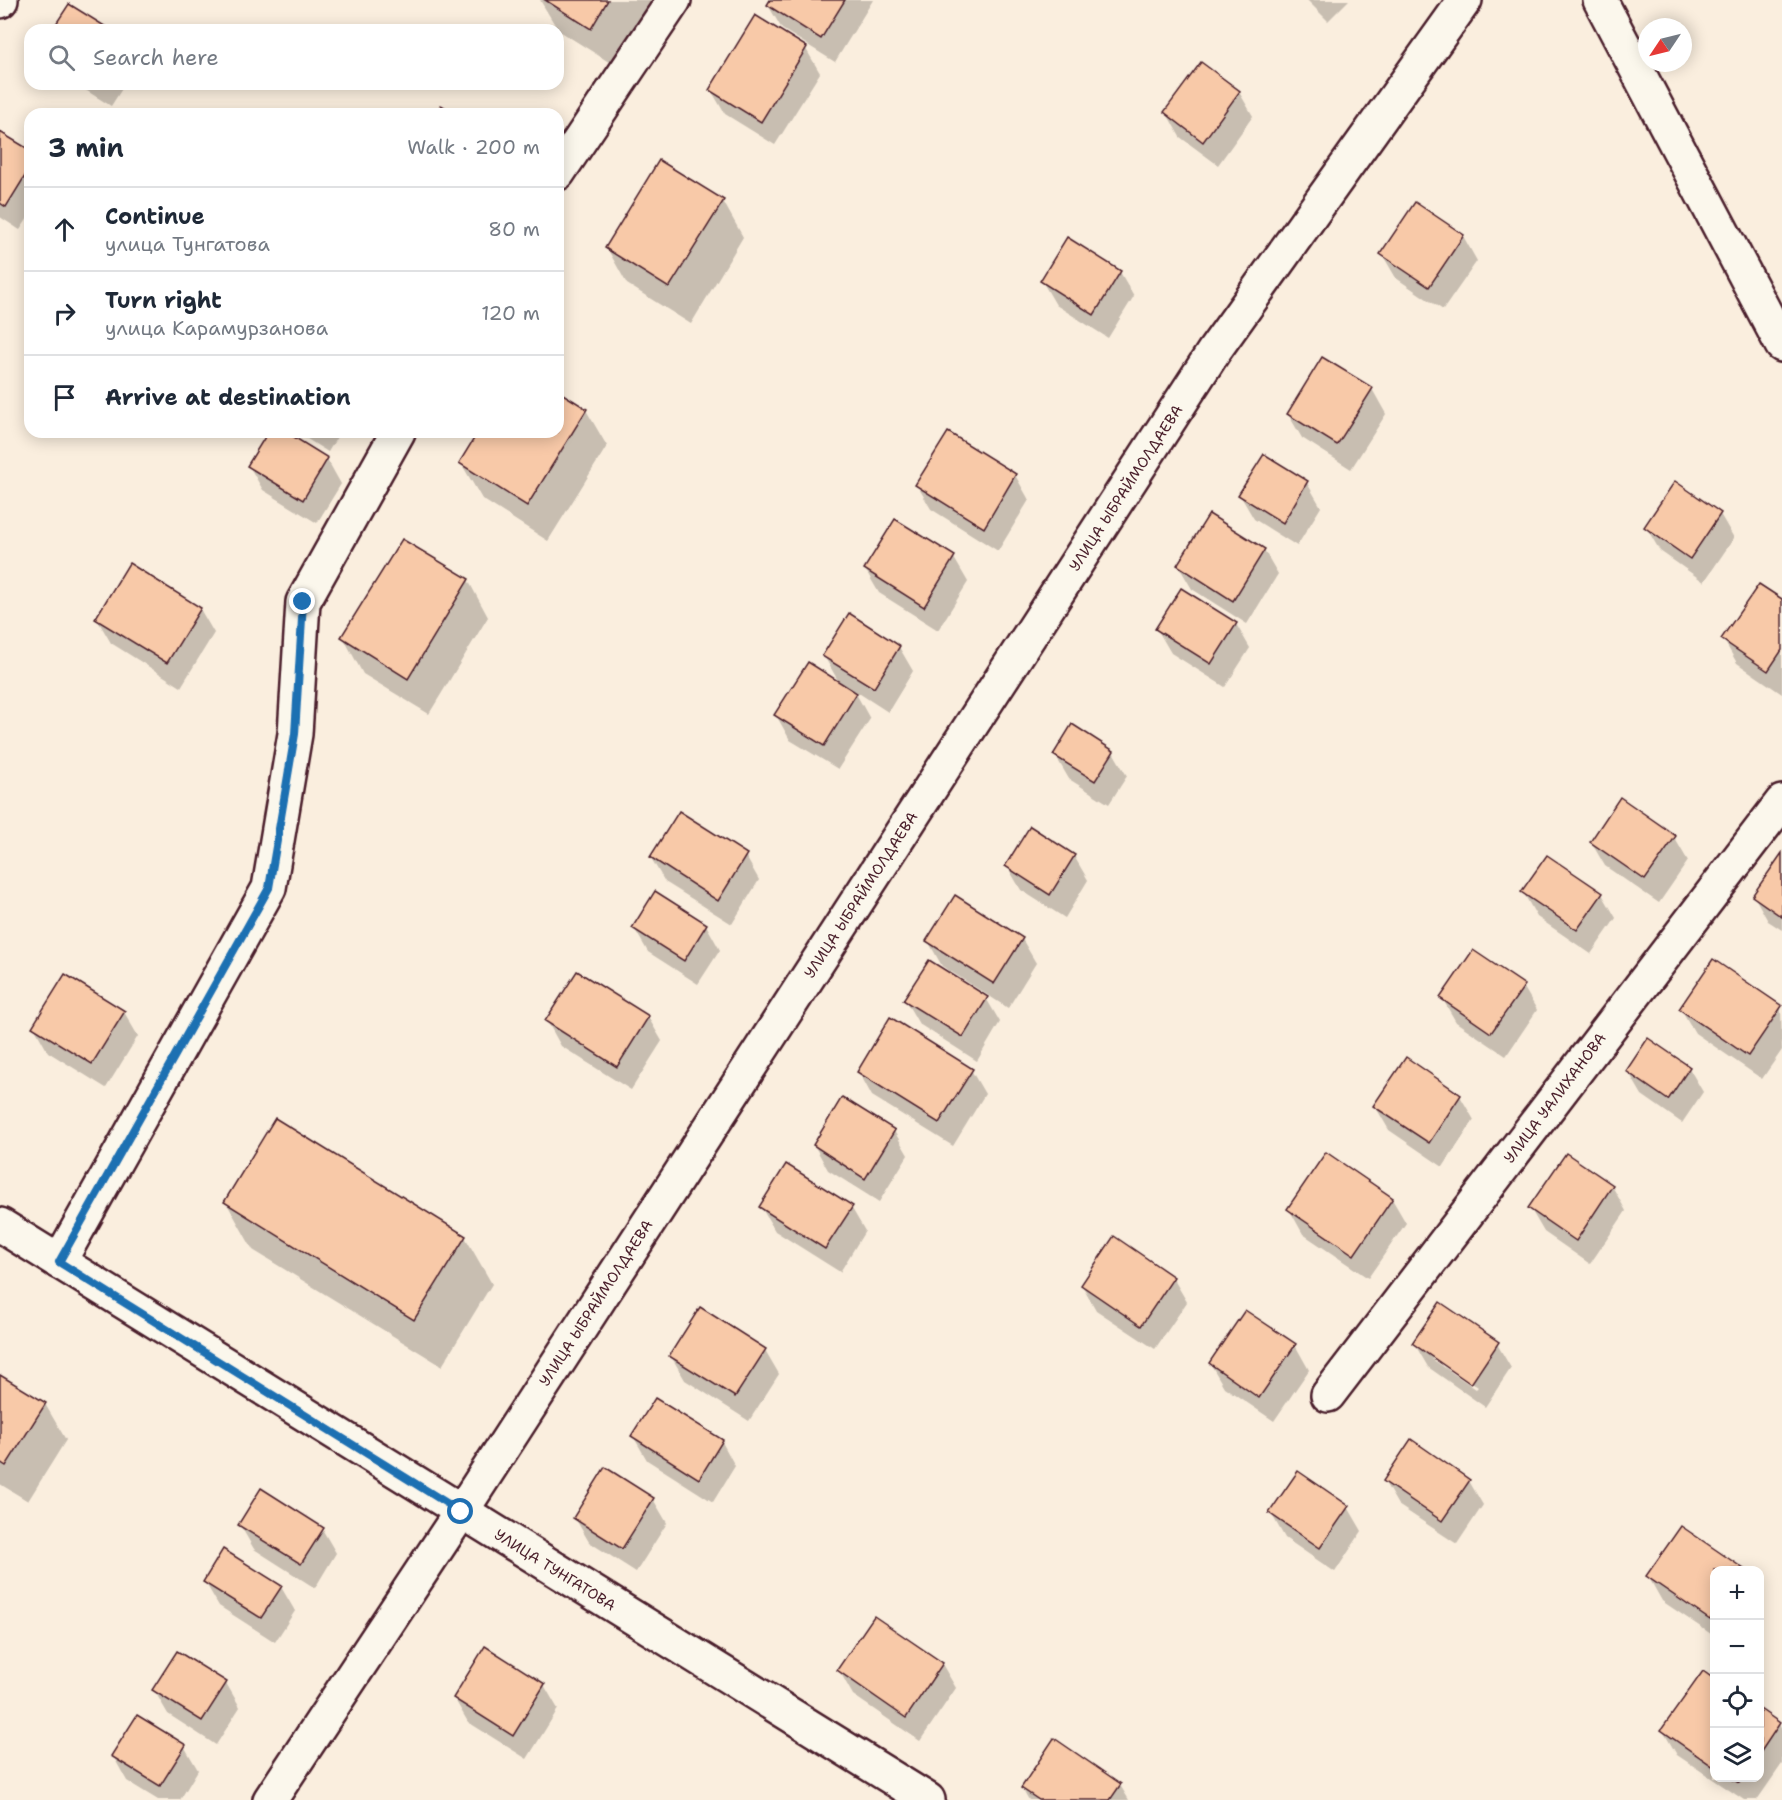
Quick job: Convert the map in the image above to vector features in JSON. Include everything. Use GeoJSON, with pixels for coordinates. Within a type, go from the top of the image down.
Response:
{"type":"FeatureCollection","features":[{"type":"Feature","properties":{"kind":"street"},"geometry":{"type":"LineString","coordinates":[[564,164],[674,0]]}},
{"type":"Feature","properties":{"kind":"street","name":"УЛИЦА ЫБРАЙМОЛДАЕВА"},"geometry":{"type":"LineString","coordinates":[[270,1800],[461,1512],[1208,361],[1465,0]]}},
{"type":"Feature","properties":{"kind":"street"},"geometry":{"type":"LineString","coordinates":[[1600,0],[1782,345]]}},
{"type":"Feature","properties":{"kind":"street"},"geometry":{"type":"LineString","coordinates":[[59,1262],[269,888],[295,734],[303,602],[395,438]]}},
{"type":"Feature","properties":{"kind":"street","name":"УЛИЦА УАЛИХАНОВА"},"geometry":{"type":"LineString","coordinates":[[1328,1395],[1782,802]]}},
{"type":"Feature","properties":{"kind":"street","name":"УЛИЦА ТУНГАТОВА"},"geometry":{"type":"LineString","coordinates":[[0,1225],[928,1800]]}},
{"type":"Feature","properties":{"kind":"building"},"geometry":{"type":"Polygon","coordinates":[[[545,0],[608,0],[591,29],[545,0]]]}},
{"type":"Feature","properties":{"kind":"building"},"geometry":{"type":"Polygon","coordinates":[[[770,0],[845,0],[821,39],[767,5],[770,0]]]}},
{"type":"Feature","properties":{"kind":"building"},"geometry":{"type":"Polygon","coordinates":[[[69,4],[101,24],[56,24],[69,4]]]}},
{"type":"Feature","properties":{"kind":"building"},"geometry":{"type":"Polygon","coordinates":[[[755,15],[807,47],[761,122],[709,90],[755,15]]]}},
{"type":"Feature","properties":{"kind":"building"},"geometry":{"type":"Polygon","coordinates":[[[1201,62],[1240,91],[1203,142],[1164,112],[1201,62]]]}},
{"type":"Feature","properties":{"kind":"building"},"geometry":{"type":"Polygon","coordinates":[[[0,132],[24,146],[24,178],[6,207],[0,203],[0,132]]]}},
{"type":"Feature","properties":{"kind":"building"},"geometry":{"type":"Polygon","coordinates":[[[659,160],[724,200],[669,288],[605,248],[659,160]]]}},
{"type":"Feature","properties":{"kind":"building"},"geometry":{"type":"Polygon","coordinates":[[[1415,202],[1464,235],[1429,287],[1380,254],[1415,202]]]}},
{"type":"Feature","properties":{"kind":"building"},"geometry":{"type":"Polygon","coordinates":[[[1067,237],[1121,271],[1094,315],[1040,281],[1067,237]]]}},
{"type":"Feature","properties":{"kind":"building"},"geometry":{"type":"Polygon","coordinates":[[[1322,357],[1373,388],[1337,445],[1287,414],[1322,357]]]}},
{"type":"Feature","properties":{"kind":"building"},"geometry":{"type":"Polygon","coordinates":[[[564,395],[587,409],[527,506],[459,463],[474,438],[564,438],[564,395]]]}},
{"type":"Feature","properties":{"kind":"building"},"geometry":{"type":"Polygon","coordinates":[[[948,432],[1016,474],[984,528],[915,485],[948,432]]]}},
{"type":"Feature","properties":{"kind":"building"},"geometry":{"type":"Polygon","coordinates":[[[264,438],[296,438],[328,458],[303,500],[247,466],[264,438]]]}},
{"type":"Feature","properties":{"kind":"building"},"geometry":{"type":"Polygon","coordinates":[[[1264,454],[1308,481],[1283,523],[1238,495],[1264,454]]]}},
{"type":"Feature","properties":{"kind":"building"},"geometry":{"type":"Polygon","coordinates":[[[1675,481],[1721,513],[1690,559],[1644,527],[1675,481]]]}},
{"type":"Feature","properties":{"kind":"building"},"geometry":{"type":"Polygon","coordinates":[[[1209,514],[1265,549],[1233,601],[1177,565],[1209,514]]]}},
{"type":"Feature","properties":{"kind":"building"},"geometry":{"type":"Polygon","coordinates":[[[895,519],[955,556],[924,607],[864,569],[895,519]]]}},
{"type":"Feature","properties":{"kind":"building"},"geometry":{"type":"Polygon","coordinates":[[[402,539],[469,579],[408,679],[341,637],[402,539]]]}},
{"type":"Feature","properties":{"kind":"building"},"geometry":{"type":"Polygon","coordinates":[[[129,563],[201,608],[167,663],[95,619],[129,563]]]}},
{"type":"Feature","properties":{"kind":"building"},"geometry":{"type":"Polygon","coordinates":[[[1759,584],[1782,599],[1782,650],[1768,671],[1721,639],[1759,584]]]}},
{"type":"Feature","properties":{"kind":"building"},"geometry":{"type":"Polygon","coordinates":[[[1181,588],[1237,623],[1211,664],[1155,629],[1181,588]]]}},
{"type":"Feature","properties":{"kind":"building"},"geometry":{"type":"Polygon","coordinates":[[[849,613],[900,646],[874,688],[822,656],[849,613]]]}},
{"type":"Feature","properties":{"kind":"building"},"geometry":{"type":"Polygon","coordinates":[[[808,662],[857,693],[824,746],[774,715],[808,662]]]}},
{"type":"Feature","properties":{"kind":"building"},"geometry":{"type":"Polygon","coordinates":[[[1072,724],[1114,751],[1095,781],[1053,755],[1072,724]]]}},
{"type":"Feature","properties":{"kind":"building"},"geometry":{"type":"Polygon","coordinates":[[[1620,797],[1676,836],[1645,880],[1590,842],[1620,797]]]}},
{"type":"Feature","properties":{"kind":"building"},"geometry":{"type":"Polygon","coordinates":[[[679,811],[747,854],[718,901],[650,857],[679,811]]]}},
{"type":"Feature","properties":{"kind":"building"},"geometry":{"type":"Polygon","coordinates":[[[1030,826],[1075,855],[1050,895],[1005,866],[1030,826]]]}},
{"type":"Feature","properties":{"kind":"building"},"geometry":{"type":"Polygon","coordinates":[[[1782,853],[1782,917],[1752,896],[1782,853]]]}},
{"type":"Feature","properties":{"kind":"building"},"geometry":{"type":"Polygon","coordinates":[[[1547,855],[1603,893],[1577,930],[1521,892],[1547,855]]]}},
{"type":"Feature","properties":{"kind":"building"},"geometry":{"type":"Polygon","coordinates":[[[655,891],[707,924],[684,961],[632,928],[655,891]]]}},
{"type":"Feature","properties":{"kind":"building"},"geometry":{"type":"Polygon","coordinates":[[[955,895],[1023,938],[994,984],[926,941],[955,895]]]}},
{"type":"Feature","properties":{"kind":"building"},"geometry":{"type":"Polygon","coordinates":[[[1473,950],[1525,985],[1491,1033],[1440,998],[1473,950]]]}},
{"type":"Feature","properties":{"kind":"building"},"geometry":{"type":"Polygon","coordinates":[[[1713,959],[1782,1006],[1748,1056],[1679,1009],[1713,959]]]}},
{"type":"Feature","properties":{"kind":"building"},"geometry":{"type":"Polygon","coordinates":[[[929,960],[988,997],[963,1037],[903,1000],[929,960]]]}},
{"type":"Feature","properties":{"kind":"building"},"geometry":{"type":"Polygon","coordinates":[[[577,971],[649,1016],[617,1067],[545,1021],[577,971]]]}},
{"type":"Feature","properties":{"kind":"building"},"geometry":{"type":"Polygon","coordinates":[[[65,974],[125,1011],[92,1064],[32,1027],[65,974]]]}},
{"type":"Feature","properties":{"kind":"building"},"geometry":{"type":"Polygon","coordinates":[[[890,1017],[973,1069],[939,1123],[857,1072],[890,1017]]]}},
{"type":"Feature","properties":{"kind":"building"},"geometry":{"type":"Polygon","coordinates":[[[1648,1038],[1690,1067],[1668,1100],[1626,1071],[1648,1038]]]}},
{"type":"Feature","properties":{"kind":"building"},"geometry":{"type":"Polygon","coordinates":[[[1406,1057],[1461,1095],[1429,1143],[1373,1106],[1406,1057]]]}},
{"type":"Feature","properties":{"kind":"building"},"geometry":{"type":"Polygon","coordinates":[[[842,1097],[895,1130],[865,1179],[813,1145],[842,1097]]]}},
{"type":"Feature","properties":{"kind":"building"},"geometry":{"type":"Polygon","coordinates":[[[275,1118],[466,1236],[414,1320],[224,1202],[275,1118]]]}},
{"type":"Feature","properties":{"kind":"building"},"geometry":{"type":"Polygon","coordinates":[[[1326,1152],[1393,1198],[1354,1255],[1287,1209],[1326,1152]]]}},
{"type":"Feature","properties":{"kind":"building"},"geometry":{"type":"Polygon","coordinates":[[[1566,1153],[1613,1185],[1576,1241],[1528,1208],[1566,1153]]]}},
{"type":"Feature","properties":{"kind":"building"},"geometry":{"type":"Polygon","coordinates":[[[786,1164],[853,1206],[825,1249],[759,1207],[786,1164]]]}},
{"type":"Feature","properties":{"kind":"building"},"geometry":{"type":"Polygon","coordinates":[[[1114,1236],[1174,1277],[1141,1326],[1081,1285],[1114,1236]]]}},
{"type":"Feature","properties":{"kind":"building"},"geometry":{"type":"Polygon","coordinates":[[[1440,1302],[1499,1342],[1471,1384],[1412,1343],[1440,1302]]]}},
{"type":"Feature","properties":{"kind":"building"},"geometry":{"type":"Polygon","coordinates":[[[700,1307],[766,1349],[735,1397],[669,1356],[700,1307]]]}},
{"type":"Feature","properties":{"kind":"building"},"geometry":{"type":"Polygon","coordinates":[[[1245,1310],[1296,1344],[1259,1398],[1209,1363],[1245,1310]]]}},
{"type":"Feature","properties":{"kind":"building"},"geometry":{"type":"Polygon","coordinates":[[[0,1375],[46,1403],[6,1466],[0,1462],[0,1375]]]}},
{"type":"Feature","properties":{"kind":"building"},"geometry":{"type":"Polygon","coordinates":[[[655,1398],[723,1440],[699,1479],[631,1436],[655,1398]]]}},
{"type":"Feature","properties":{"kind":"building"},"geometry":{"type":"Polygon","coordinates":[[[1411,1439],[1470,1480],[1442,1521],[1383,1481],[1411,1439]]]}},
{"type":"Feature","properties":{"kind":"building"},"geometry":{"type":"Polygon","coordinates":[[[605,1467],[654,1498],[622,1549],[573,1518],[605,1467]]]}},
{"type":"Feature","properties":{"kind":"building"},"geometry":{"type":"Polygon","coordinates":[[[1298,1471],[1349,1506],[1320,1548],[1269,1513],[1298,1471]]]}},
{"type":"Feature","properties":{"kind":"building"},"geometry":{"type":"Polygon","coordinates":[[[261,1488],[324,1528],[301,1564],[238,1525],[261,1488]]]}},
{"type":"Feature","properties":{"kind":"building"},"geometry":{"type":"Polygon","coordinates":[[[1681,1526],[1740,1566],[1710,1566],[1710,1620],[1646,1576],[1681,1526]]]}},
{"type":"Feature","properties":{"kind":"building"},"geometry":{"type":"Polygon","coordinates":[[[223,1549],[282,1586],[261,1618],[203,1582],[223,1549]]]}},
{"type":"Feature","properties":{"kind":"building"},"geometry":{"type":"Polygon","coordinates":[[[874,1616],[943,1663],[906,1718],[837,1670],[874,1616]]]}},
{"type":"Feature","properties":{"kind":"building"},"geometry":{"type":"Polygon","coordinates":[[[485,1646],[545,1684],[513,1736],[453,1698],[485,1646]]]}},
{"type":"Feature","properties":{"kind":"building"},"geometry":{"type":"Polygon","coordinates":[[[177,1651],[227,1682],[202,1721],[152,1690],[177,1651]]]}},
{"type":"Feature","properties":{"kind":"building"},"geometry":{"type":"Polygon","coordinates":[[[1703,1671],[1710,1676],[1710,1764],[1661,1730],[1703,1671]]]}},
{"type":"Feature","properties":{"kind":"building"},"geometry":{"type":"Polygon","coordinates":[[[1764,1712],[1780,1723],[1764,1747],[1764,1712]]]}},
{"type":"Feature","properties":{"kind":"building"},"geometry":{"type":"Polygon","coordinates":[[[137,1715],[186,1745],[160,1786],[111,1756],[137,1715]]]}},
{"type":"Feature","properties":{"kind":"building"},"geometry":{"type":"Polygon","coordinates":[[[1054,1738],[1121,1784],[1110,1800],[1039,1800],[1021,1788],[1054,1738]]]}},
{"type":"Feature","properties":{"kind":"route"},"geometry":{"type":"LineString","coordinates":[[303,602],[295,734],[269,888],[59,1262],[461,1512]]}}]}
